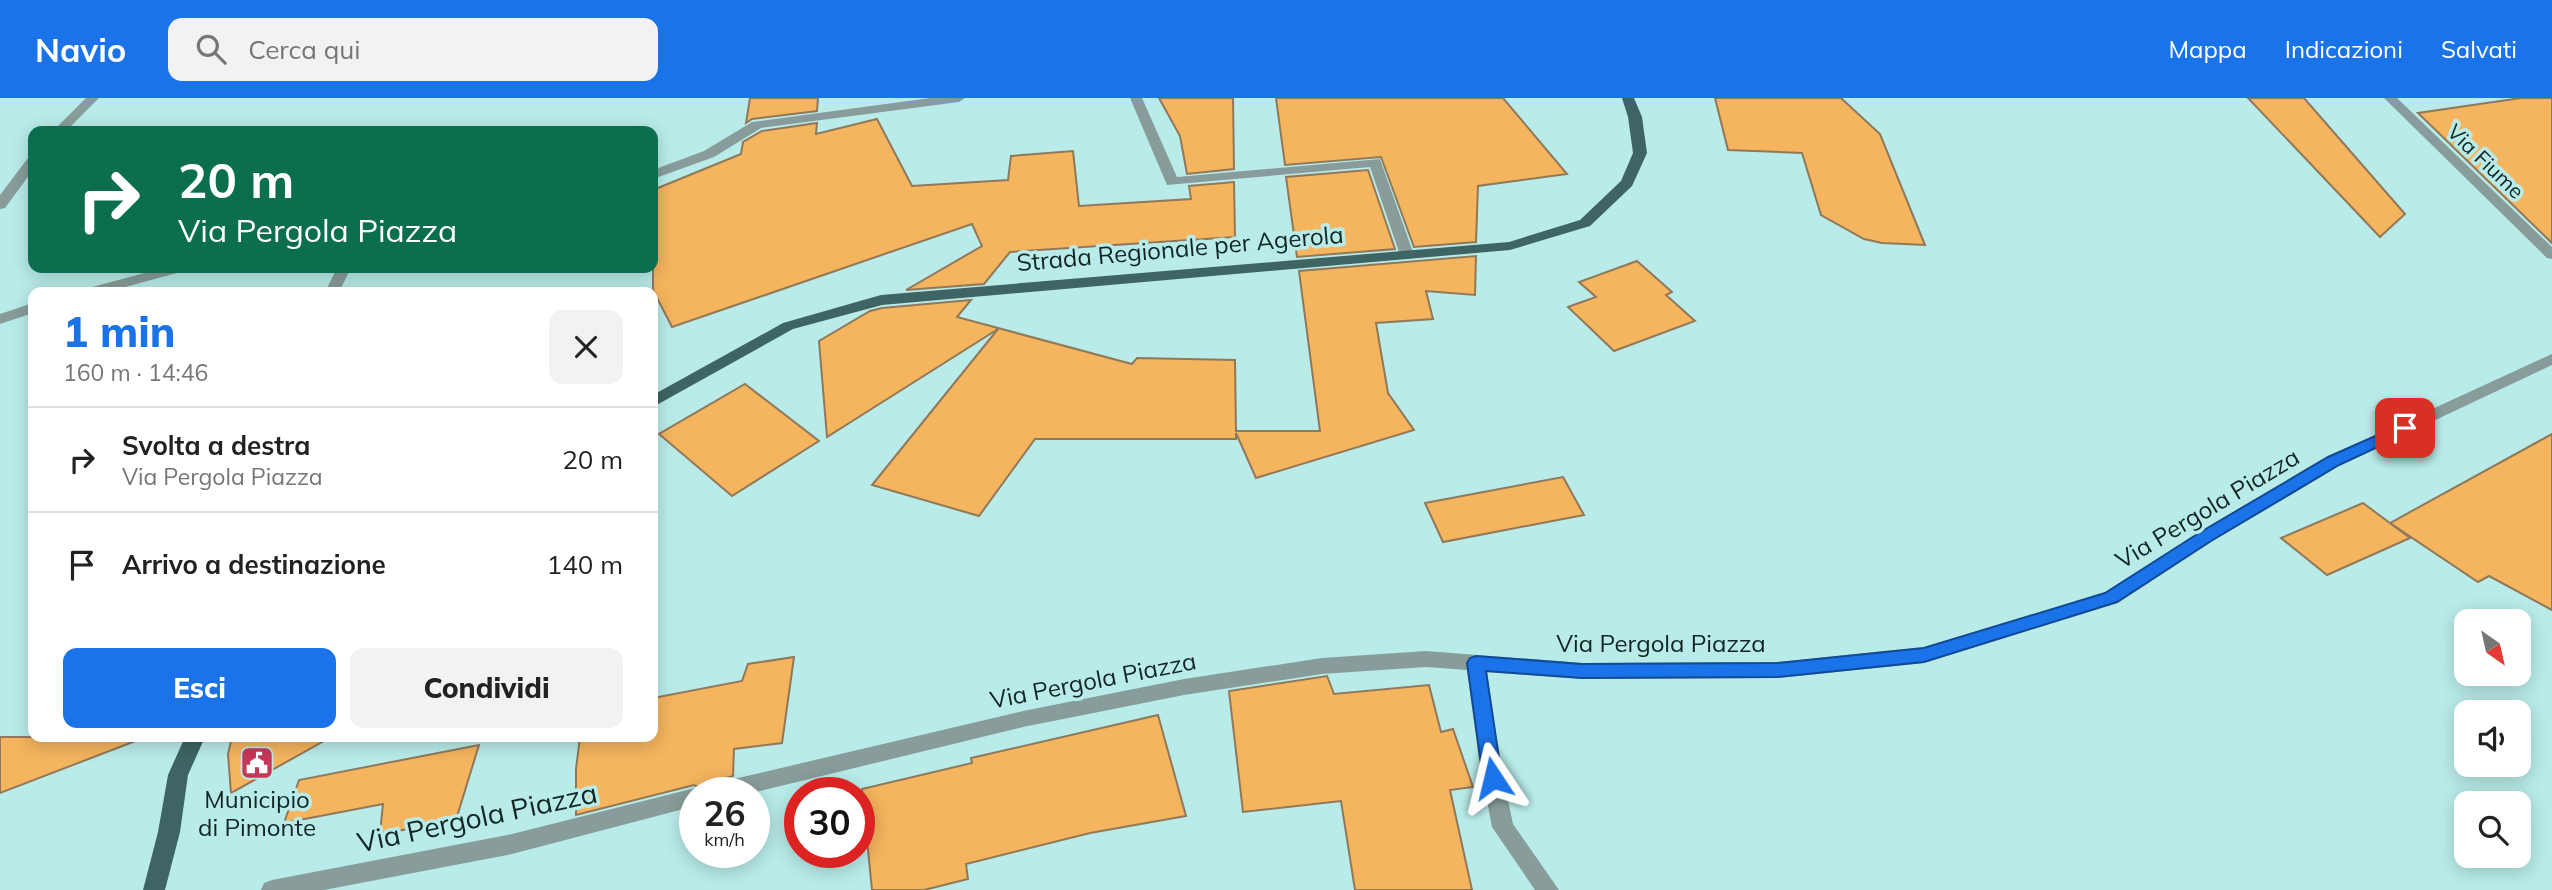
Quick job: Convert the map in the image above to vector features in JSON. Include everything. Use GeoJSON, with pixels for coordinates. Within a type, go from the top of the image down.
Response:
{"type":"FeatureCollection","features":[{"type":"Feature","properties":{"kind":"main road","name":"Strada Regionale per Agerola"},"geometry":{"type":"LineString","coordinates":[[658,399],[788,327],[881,300],[1510,246],[1585,223],[1627,183],[1640,153],[1635,117],[1628,98]]}},
{"type":"Feature","properties":{"kind":"main road"},"geometry":{"type":"LineString","coordinates":[[154,890],[169,832],[178,775],[193,742]]}},
{"type":"Feature","properties":{"kind":"street"},"geometry":{"type":"LineString","coordinates":[[64,126],[93,98]]}},
{"type":"Feature","properties":{"kind":"street"},"geometry":{"type":"LineString","coordinates":[[658,173],[709,154],[757,125],[959,98]]}},
{"type":"Feature","properties":{"kind":"street"},"geometry":{"type":"LineString","coordinates":[[1136,98],[1172,182],[1375,162],[1407,255]]}},
{"type":"Feature","properties":{"kind":"street","name":"Via Fiume"},"geometry":{"type":"LineString","coordinates":[[2390,98],[2552,255]]}},
{"type":"Feature","properties":{"kind":"street"},"geometry":{"type":"LineString","coordinates":[[0,205],[28,168]]}},
{"type":"Feature","properties":{"kind":"street"},"geometry":{"type":"LineString","coordinates":[[109,287],[160,273]]}},
{"type":"Feature","properties":{"kind":"street"},"geometry":{"type":"LineString","coordinates":[[0,319],[28,310]]}},
{"type":"Feature","properties":{"kind":"street","name":"Via Pergola Piazza"},"geometry":{"type":"LineString","coordinates":[[770,779],[1023,719],[1184,687],[1322,666],[1426,659],[1582,671],[1777,670],[1924,655],[2111,598],[2205,537],[2334,461],[2552,359]]}},
{"type":"Feature","properties":{"kind":"street"},"geometry":{"type":"LineString","coordinates":[[1476,663],[1488,753],[1503,827],[1548,890]]}},
{"type":"Feature","properties":{"kind":"street","name":"Via Pergola Piazza"},"geometry":{"type":"LineString","coordinates":[[272,890],[512,844],[679,801]]}},
{"type":"Feature","properties":{"kind":"building"},"geometry":{"type":"Polygon","coordinates":[[[750,98],[818,98],[817,111],[752,119],[746,123],[750,98]]]}},
{"type":"Feature","properties":{"kind":"building"},"geometry":{"type":"Polygon","coordinates":[[[1159,98],[1233,98],[1234,169],[1187,174],[1180,136],[1159,98]]]}},
{"type":"Feature","properties":{"kind":"building"},"geometry":{"type":"Polygon","coordinates":[[[1276,98],[1503,98],[1567,174],[1478,186],[1476,242],[1414,247],[1381,157],[1285,165],[1276,98]]]}},
{"type":"Feature","properties":{"kind":"building"},"geometry":{"type":"Polygon","coordinates":[[[1715,98],[1841,98],[1880,134],[1925,245],[1882,243],[1864,239],[1821,215],[1802,153],[1728,150],[1715,98]]]}},
{"type":"Feature","properties":{"kind":"building"},"geometry":{"type":"Polygon","coordinates":[[[2248,98],[2304,98],[2405,214],[2380,237],[2248,98]]]}},
{"type":"Feature","properties":{"kind":"building"},"geometry":{"type":"Polygon","coordinates":[[[2521,98],[2552,98],[2552,243],[2418,113],[2521,98]]]}},
{"type":"Feature","properties":{"kind":"building"},"geometry":{"type":"Polygon","coordinates":[[[877,119],[912,186],[1008,180],[1011,156],[1073,151],[1079,206],[1191,199],[1189,186],[1234,182],[1235,237],[1010,252],[984,284],[906,290],[982,246],[972,224],[672,327],[658,300],[658,287],[653,287],[653,273],[658,273],[658,188],[741,154],[743,142],[762,131],[817,123],[816,134],[877,119]]]}},
{"type":"Feature","properties":{"kind":"building"},"geometry":{"type":"Polygon","coordinates":[[[1368,170],[1395,249],[1297,257],[1286,177],[1368,170]]]}},
{"type":"Feature","properties":{"kind":"building"},"geometry":{"type":"Polygon","coordinates":[[[1476,256],[1475,295],[1426,291],[1433,319],[1376,323],[1388,393],[1414,430],[1256,478],[1236,433],[1236,439],[1035,439],[979,516],[872,485],[998,329],[827,437],[819,341],[870,311],[971,300],[957,317],[1132,364],[1137,358],[1235,360],[1236,431],[1320,431],[1299,271],[1476,256]]]}},
{"type":"Feature","properties":{"kind":"building"},"geometry":{"type":"Polygon","coordinates":[[[1637,261],[1672,292],[1666,295],[1695,321],[1614,351],[1568,307],[1596,297],[1579,282],[1637,261]]]}},
{"type":"Feature","properties":{"kind":"building"},"geometry":{"type":"Polygon","coordinates":[[[745,384],[819,441],[732,496],[659,434],[745,384]]]}},
{"type":"Feature","properties":{"kind":"building"},"geometry":{"type":"Polygon","coordinates":[[[2552,434],[2552,610],[2489,576],[2478,582],[2390,523],[2552,434]]]}},
{"type":"Feature","properties":{"kind":"building"},"geometry":{"type":"Polygon","coordinates":[[[1563,477],[1584,515],[1443,542],[1425,503],[1563,477]]]}},
{"type":"Feature","properties":{"kind":"building"},"geometry":{"type":"Polygon","coordinates":[[[2363,503],[2410,538],[2327,575],[2281,538],[2363,503]]]}},
{"type":"Feature","properties":{"kind":"building"},"geometry":{"type":"Polygon","coordinates":[[[794,657],[782,743],[734,749],[733,776],[679,777],[679,789],[576,815],[576,769],[579,742],[658,742],[658,697],[742,681],[748,664],[794,657]]]}},
{"type":"Feature","properties":{"kind":"building"},"geometry":{"type":"Polygon","coordinates":[[[1327,676],[1334,694],[1429,685],[1441,732],[1453,729],[1473,787],[1450,790],[1472,890],[1355,890],[1341,801],[1243,812],[1229,691],[1327,676]]]}},
{"type":"Feature","properties":{"kind":"building"},"geometry":{"type":"Polygon","coordinates":[[[1158,715],[1186,816],[1090,833],[966,864],[968,879],[924,890],[872,890],[870,868],[875,868],[875,786],[972,763],[971,758],[1158,715]]]}},
{"type":"Feature","properties":{"kind":"building"},"geometry":{"type":"Polygon","coordinates":[[[0,737],[28,737],[28,742],[133,742],[0,793],[0,737]]]}},
{"type":"Feature","properties":{"kind":"building","name":"Municipio di Pimonte"},"geometry":{"type":"Polygon","coordinates":[[[231,742],[322,742],[231,793],[228,754],[231,742]]]}},
{"type":"Feature","properties":{"kind":"building"},"geometry":{"type":"Polygon","coordinates":[[[479,745],[455,823],[380,833],[383,804],[284,823],[299,780],[479,745]]]}},
{"type":"Feature","properties":{"kind":"place","name":"Municipio di Pimonte"},"geometry":{"type":"Point","coordinates":[257,763]}},
{"type":"Feature","properties":{"kind":"route"},"geometry":{"type":"LineString","coordinates":[[1493,778],[1476,663],[1582,671],[1777,670],[1924,655],[2111,598],[2205,537],[2334,461],[2405,428]]}}]}
